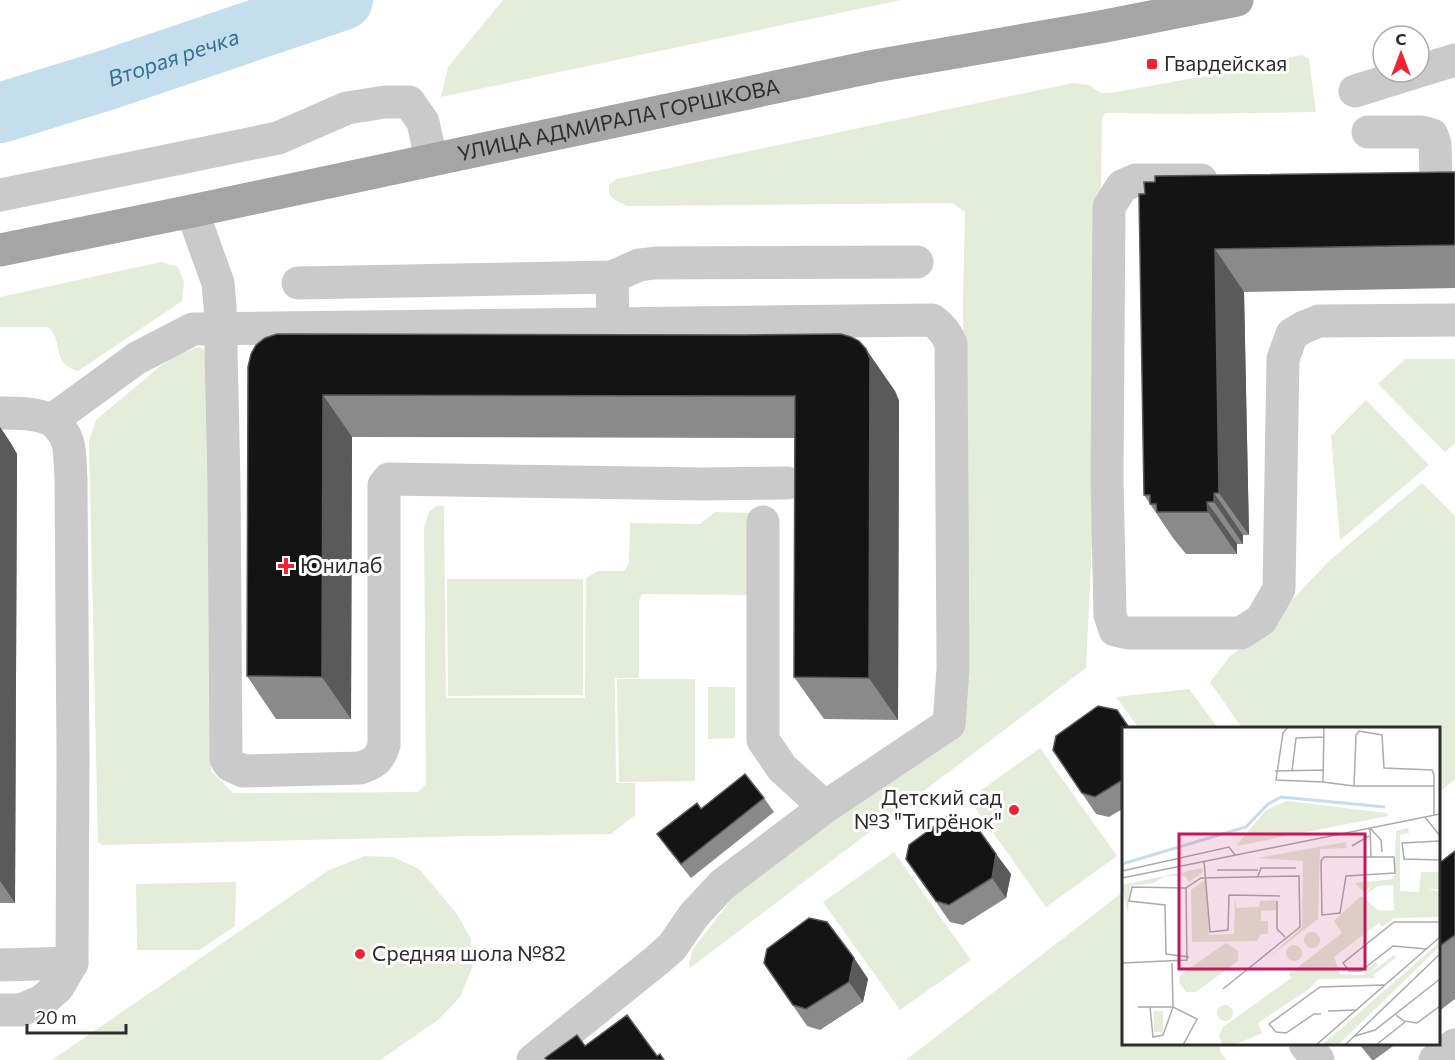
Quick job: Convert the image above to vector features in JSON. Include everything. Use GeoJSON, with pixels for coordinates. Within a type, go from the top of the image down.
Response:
{"type":"FeatureCollection","features":[{"type":"Feature","properties":{"kind":"main road","name":"УЛИЦА АДМИРАЛА ГОРШКОВА"},"geometry":{"type":"LineString","coordinates":[[0,250],[875,66],[1100,27],[1238,0]]}},
{"type":"Feature","properties":{"kind":"lane"},"geometry":{"type":"LineString","coordinates":[[1431,68],[1455,60]]}},
{"type":"Feature","properties":{"kind":"lane"},"geometry":{"type":"LineString","coordinates":[[1355,91],[1378,84]]}},
{"type":"Feature","properties":{"kind":"lane"},"geometry":{"type":"LineString","coordinates":[[0,195],[279,138],[347,108],[385,102],[410,102],[423,122],[431,160]]}},
{"type":"Feature","properties":{"kind":"lane"},"geometry":{"type":"LineString","coordinates":[[1368,132],[1421,132],[1432,135],[1435,144],[1435,177]]}},
{"type":"Feature","properties":{"kind":"lane"},"geometry":{"type":"LineString","coordinates":[[1226,180],[1136,180],[1122,186],[1109,207],[1107,478],[1110,615],[1115,630],[1128,633],[1241,633],[1261,620],[1279,589],[1283,359],[1292,334],[1319,321],[1455,320]]}},
{"type":"Feature","properties":{"kind":"lane"},"geometry":{"type":"LineString","coordinates":[[192,211],[219,283],[224,481],[226,759],[230,765],[243,771],[360,768],[374,763],[380,755],[384,745],[384,485],[389,479],[702,484],[787,483]]}},
{"type":"Feature","properties":{"kind":"lane"},"geometry":{"type":"LineString","coordinates":[[298,283],[612,277],[639,265],[655,263],[917,262]]}},
{"type":"Feature","properties":{"kind":"lane"},"geometry":{"type":"LineString","coordinates":[[612,277],[613,324]]}},
{"type":"Feature","properties":{"kind":"lane"},"geometry":{"type":"LineString","coordinates":[[52,420],[137,358],[193,329],[932,321],[938,324],[951,344],[953,669],[949,724],[825,807],[723,884],[694,915],[672,947],[533,1060]]}},
{"type":"Feature","properties":{"kind":"lane"},"geometry":{"type":"LineString","coordinates":[[0,413],[25,413],[52,420],[62,428],[69,442],[73,760],[72,963],[58,987],[42,1001],[21,1010],[0,1010]]}},
{"type":"Feature","properties":{"kind":"lane"},"geometry":{"type":"LineString","coordinates":[[763,522],[763,740],[782,768],[825,807]]}},
{"type":"Feature","properties":{"kind":"lane"},"geometry":{"type":"LineString","coordinates":[[0,965],[72,963]]}},
{"type":"Feature","properties":{"kind":"lane"},"geometry":{"type":"LineString","coordinates":[[1306,1045],[1318,1060]]}},
{"type":"Feature","properties":{"kind":"lane"},"geometry":{"type":"LineString","coordinates":[[1435,1060],[1455,1045]]}},
{"type":"Feature","properties":{"kind":"green space"},"geometry":{"type":"Polygon","coordinates":[[[503,0],[901,0],[441,97],[448,67],[503,0]]]}},
{"type":"Feature","properties":{"kind":"green space"},"geometry":{"type":"Polygon","coordinates":[[[1302,55],[1309,59],[1316,112],[1106,113],[1102,118],[1098,419],[1086,668],[690,968],[693,949],[738,891],[963,713],[965,212],[952,203],[627,206],[609,194],[609,185],[617,179],[1073,83],[1089,85],[1101,93],[1111,93],[1211,75],[1302,55]]]}},
{"type":"Feature","properties":{"kind":"green space"},"geometry":{"type":"Polygon","coordinates":[[[161,262],[178,267],[184,282],[182,301],[78,371],[69,368],[64,363],[60,357],[55,337],[47,327],[0,327],[0,297],[161,262]]]}},
{"type":"Feature","properties":{"kind":"green space"},"geometry":{"type":"Polygon","coordinates":[[[199,347],[208,352],[211,771],[233,793],[418,792],[426,784],[424,528],[429,512],[436,506],[444,506],[446,698],[585,698],[586,578],[598,571],[624,571],[629,563],[630,523],[700,524],[715,512],[757,513],[757,595],[642,594],[639,600],[639,678],[615,678],[616,783],[635,783],[635,815],[611,834],[102,845],[98,842],[89,441],[96,420],[170,358],[199,347]]]}},
{"type":"Feature","properties":{"kind":"green space"},"geometry":{"type":"Polygon","coordinates":[[[1405,359],[1455,359],[1455,443],[1445,452],[1378,384],[1405,359]]]}},
{"type":"Feature","properties":{"kind":"green space"},"geometry":{"type":"Polygon","coordinates":[[[1366,400],[1429,465],[1340,540],[1331,436],[1366,400]]]}},
{"type":"Feature","properties":{"kind":"green space"},"geometry":{"type":"Polygon","coordinates":[[[1422,483],[1455,516],[1455,779],[1440,791],[1440,727],[1241,727],[1210,682],[1231,655],[1252,642],[1329,561],[1422,483]]]}},
{"type":"Feature","properties":{"kind":"green space"},"geometry":{"type":"Polygon","coordinates":[[[447,579],[583,579],[583,695],[448,696],[447,579]]]}},
{"type":"Feature","properties":{"kind":"green space"},"geometry":{"type":"Polygon","coordinates":[[[617,679],[695,679],[695,781],[619,782],[617,679]]]}},
{"type":"Feature","properties":{"kind":"green space"},"geometry":{"type":"Polygon","coordinates":[[[708,687],[735,687],[735,738],[708,739],[708,687]]]}},
{"type":"Feature","properties":{"kind":"green space"},"geometry":{"type":"Polygon","coordinates":[[[1189,689],[1217,727],[1138,727],[1116,697],[1189,689]]]}},
{"type":"Feature","properties":{"kind":"green space"},"geometry":{"type":"Polygon","coordinates":[[[1040,748],[1117,856],[1046,907],[969,799],[1040,748]]]}},
{"type":"Feature","properties":{"kind":"green space"},"geometry":{"type":"Polygon","coordinates":[[[894,852],[971,960],[900,1010],[823,902],[894,852]]]}},
{"type":"Feature","properties":{"kind":"green space"},"geometry":{"type":"Polygon","coordinates":[[[365,856],[393,857],[419,869],[457,914],[471,939],[472,968],[460,997],[438,1020],[380,1060],[52,1060],[329,870],[365,856]]]}},
{"type":"Feature","properties":{"kind":"green space"},"geometry":{"type":"Polygon","coordinates":[[[236,882],[235,926],[199,950],[137,950],[136,884],[236,882]]]}},
{"type":"Feature","properties":{"kind":"green space"},"geometry":{"type":"Polygon","coordinates":[[[1122,893],[1122,1045],[1220,1045],[1220,1052],[1227,1060],[906,1060],[1122,893]]]}},
{"type":"Feature","properties":{"kind":"building"},"geometry":{"type":"Polygon","coordinates":[[[1455,172],[1455,245],[1215,249],[1219,493],[1214,493],[1214,502],[1207,502],[1208,512],[1157,512],[1156,504],[1150,504],[1150,495],[1144,495],[1139,194],[1145,194],[1144,182],[1155,182],[1155,176],[1455,172]]]}},
{"type":"Feature","properties":{"kind":"building"},"geometry":{"type":"Polygon","coordinates":[[[277,334],[841,334],[859,341],[866,349],[870,359],[869,678],[794,677],[795,396],[323,395],[322,677],[247,676],[248,367],[256,345],[265,338],[277,334]]]}},
{"type":"Feature","properties":{"kind":"building"},"geometry":{"type":"Polygon","coordinates":[[[1098,706],[1117,710],[1129,727],[1122,727],[1122,780],[1095,797],[1082,793],[1053,750],[1056,736],[1098,706]]]}},
{"type":"Feature","properties":{"kind":"building"},"geometry":{"type":"Polygon","coordinates":[[[745,774],[764,798],[681,864],[657,834],[697,803],[701,809],[745,774]]]}},
{"type":"Feature","properties":{"kind":"building"},"geometry":{"type":"Polygon","coordinates":[[[951,814],[971,819],[996,854],[992,878],[949,905],[936,901],[906,859],[909,845],[951,814]]]}},
{"type":"Feature","properties":{"kind":"building"},"geometry":{"type":"Polygon","coordinates":[[[1455,851],[1455,935],[1440,946],[1440,862],[1455,851]]]}},
{"type":"Feature","properties":{"kind":"building"},"geometry":{"type":"Polygon","coordinates":[[[809,918],[827,922],[854,958],[849,982],[806,1009],[793,1005],[764,963],[767,949],[809,918]]]}},
{"type":"Feature","properties":{"kind":"building"},"geometry":{"type":"Polygon","coordinates":[[[627,1015],[657,1056],[660,1054],[664,1060],[547,1060],[545,1058],[577,1035],[585,1046],[627,1015]]]}},
{"type":"Feature","properties":{"kind":"waterway","name":"Вторая речка"},"geometry":{"type":"LineString","coordinates":[[0,113],[107,80],[343,0]]}},
{"type":"Feature","properties":{"kind":"place","name":"Гвардейская"},"geometry":{"type":"Point","coordinates":[1152,64]}},
{"type":"Feature","properties":{"kind":"place","name":"Юнилаб"},"geometry":{"type":"Point","coordinates":[286,566]}},
{"type":"Feature","properties":{"kind":"place","name":"Детский сад №3 \"Тигрёнок\""},"geometry":{"type":"Point","coordinates":[1014,810]}},
{"type":"Feature","properties":{"kind":"place","name":"Средняя шола №82"},"geometry":{"type":"Point","coordinates":[360,954]}}]}
